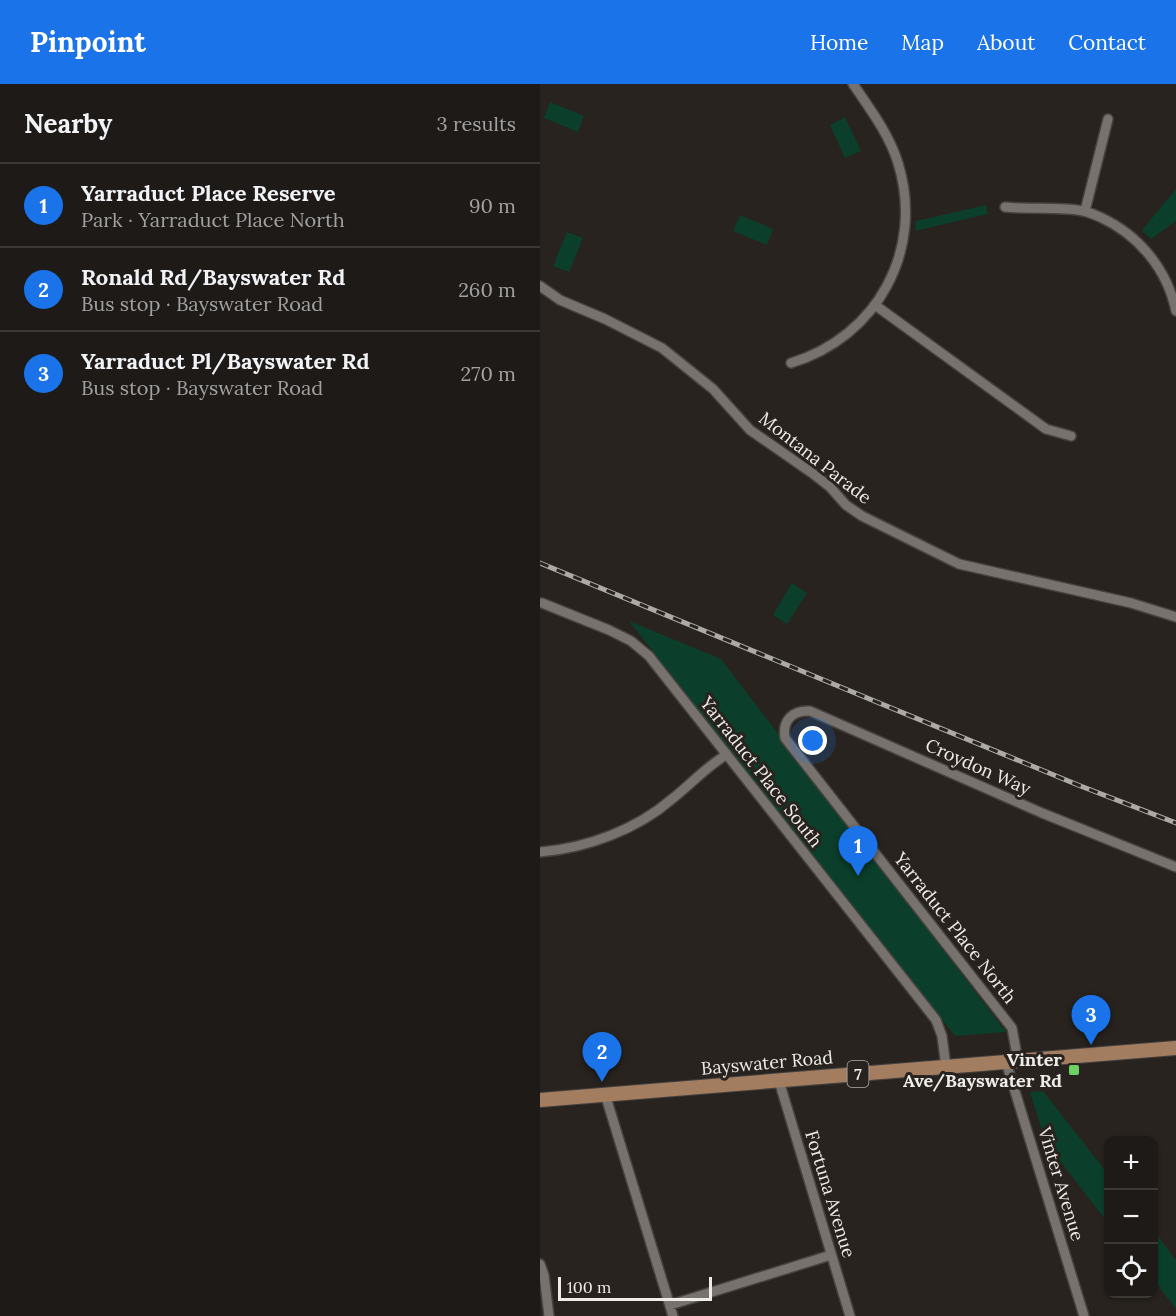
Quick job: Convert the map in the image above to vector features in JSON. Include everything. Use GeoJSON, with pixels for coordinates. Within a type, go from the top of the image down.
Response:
{"type":"FeatureCollection","features":[{"type":"Feature","properties":{"kind":"main road","name":"Bayswater Road"},"geometry":{"type":"LineString","coordinates":[[540,1100],[1176,1048]]}},
{"type":"Feature","properties":{"kind":"street"},"geometry":{"type":"LineString","coordinates":[[791,363],[822,352],[862,321],[888,284],[898,260],[905,224],[903,182],[892,146],[853,84]]}},
{"type":"Feature","properties":{"kind":"street"},"geometry":{"type":"LineString","coordinates":[[1085,211],[1108,119]]}},
{"type":"Feature","properties":{"kind":"street"},"geometry":{"type":"LineString","coordinates":[[1005,207],[1085,211],[1125,231],[1147,251],[1167,284],[1176,311]]}},
{"type":"Feature","properties":{"kind":"street","name":"Montana Parade"},"geometry":{"type":"LineString","coordinates":[[540,286],[560,300],[662,348],[713,389],[750,430],[812,473],[830,487],[846,505],[862,516],[959,564],[1131,603],[1176,617]]}},
{"type":"Feature","properties":{"kind":"street"},"geometry":{"type":"LineString","coordinates":[[875,305],[1046,429],[1071,436]]}},
{"type":"Feature","properties":{"kind":"street","name":"Yarraduct Place South"},"geometry":{"type":"LineString","coordinates":[[542,603],[631,640],[648,656],[936,1020],[942,1036],[946,1067]]}},
{"type":"Feature","properties":{"kind":"street","name":"Croydon Way"},"geometry":{"type":"LineString","coordinates":[[785,738],[784,730],[789,717],[795,712],[810,711],[1042,813],[1176,867]]}},
{"type":"Feature","properties":{"kind":"street","name":"Yarraduct Place North"},"geometry":{"type":"LineString","coordinates":[[785,738],[1012,1028],[1012,1061]]}},
{"type":"Feature","properties":{"kind":"street"},"geometry":{"type":"LineString","coordinates":[[540,852],[586,844],[615,834],[642,820],[671,800],[703,771],[726,755]]}},
{"type":"Feature","properties":{"kind":"street","name":"Vinter Avenue"},"geometry":{"type":"LineString","coordinates":[[1012,1061],[1084,1316]]}},
{"type":"Feature","properties":{"kind":"street","name":"Fortuna Avenue"},"geometry":{"type":"LineString","coordinates":[[779,1081],[850,1316]]}},
{"type":"Feature","properties":{"kind":"street"},"geometry":{"type":"LineString","coordinates":[[605,1094],[673,1316]]}},
{"type":"Feature","properties":{"kind":"street"},"geometry":{"type":"LineString","coordinates":[[670,1305],[831,1255]]}},
{"type":"Feature","properties":{"kind":"street"},"geometry":{"type":"LineString","coordinates":[[540,1264],[544,1275],[549,1316]]}},
{"type":"Feature","properties":{"kind":"green space"},"geometry":{"type":"Polygon","coordinates":[[[550,102],[584,116],[578,132],[544,118],[550,102]]]}},
{"type":"Feature","properties":{"kind":"green space"},"geometry":{"type":"Polygon","coordinates":[[[845,117],[861,151],[845,158],[830,125],[845,117]]]}},
{"type":"Feature","properties":{"kind":"green space"},"geometry":{"type":"Polygon","coordinates":[[[1176,189],[1176,221],[1151,239],[1142,230],[1176,189]]]}},
{"type":"Feature","properties":{"kind":"green space"},"geometry":{"type":"Polygon","coordinates":[[[986,205],[988,214],[915,231],[916,221],[986,205]]]}},
{"type":"Feature","properties":{"kind":"green space"},"geometry":{"type":"Polygon","coordinates":[[[740,215],[773,229],[767,245],[733,231],[740,215]]]}},
{"type":"Feature","properties":{"kind":"green space"},"geometry":{"type":"Polygon","coordinates":[[[567,232],[583,238],[569,272],[553,266],[567,232]]]}},
{"type":"Feature","properties":{"kind":"green space"},"geometry":{"type":"Polygon","coordinates":[[[792,583],[807,593],[787,624],[773,615],[792,583]]]}},
{"type":"Feature","properties":{"kind":"green space"},"geometry":{"type":"Polygon","coordinates":[[[629,621],[721,659],[1006,1032],[955,1036],[629,621]]]}},
{"type":"Feature","properties":{"kind":"green space"},"geometry":{"type":"Polygon","coordinates":[[[1043,1091],[1104,1169],[1104,1218],[1046,1143],[1030,1092],[1043,1091]]]}},
{"type":"Feature","properties":{"kind":"green space"},"geometry":{"type":"Polygon","coordinates":[[[1158,1236],[1176,1260],[1176,1309],[1158,1285],[1158,1236]]]}},
{"type":"Feature","properties":{"kind":"railway"},"geometry":{"type":"LineString","coordinates":[[540,563],[1078,785],[1176,823]]}},
{"type":"Feature","properties":{"kind":"place","name":"Yarraduct Place Reserve"},"geometry":{"type":"Point","coordinates":[858,876]}},
{"type":"Feature","properties":{"kind":"place","name":"Yarraduct Pl/Bayswater Rd"},"geometry":{"type":"Point","coordinates":[1091,1045]}},
{"type":"Feature","properties":{"kind":"place","name":"Vinter Ave/Bayswater Rd"},"geometry":{"type":"Point","coordinates":[1074,1070]}},
{"type":"Feature","properties":{"kind":"place","name":"Ronald Rd/Bayswater Rd"},"geometry":{"type":"Point","coordinates":[602,1082]}}]}
